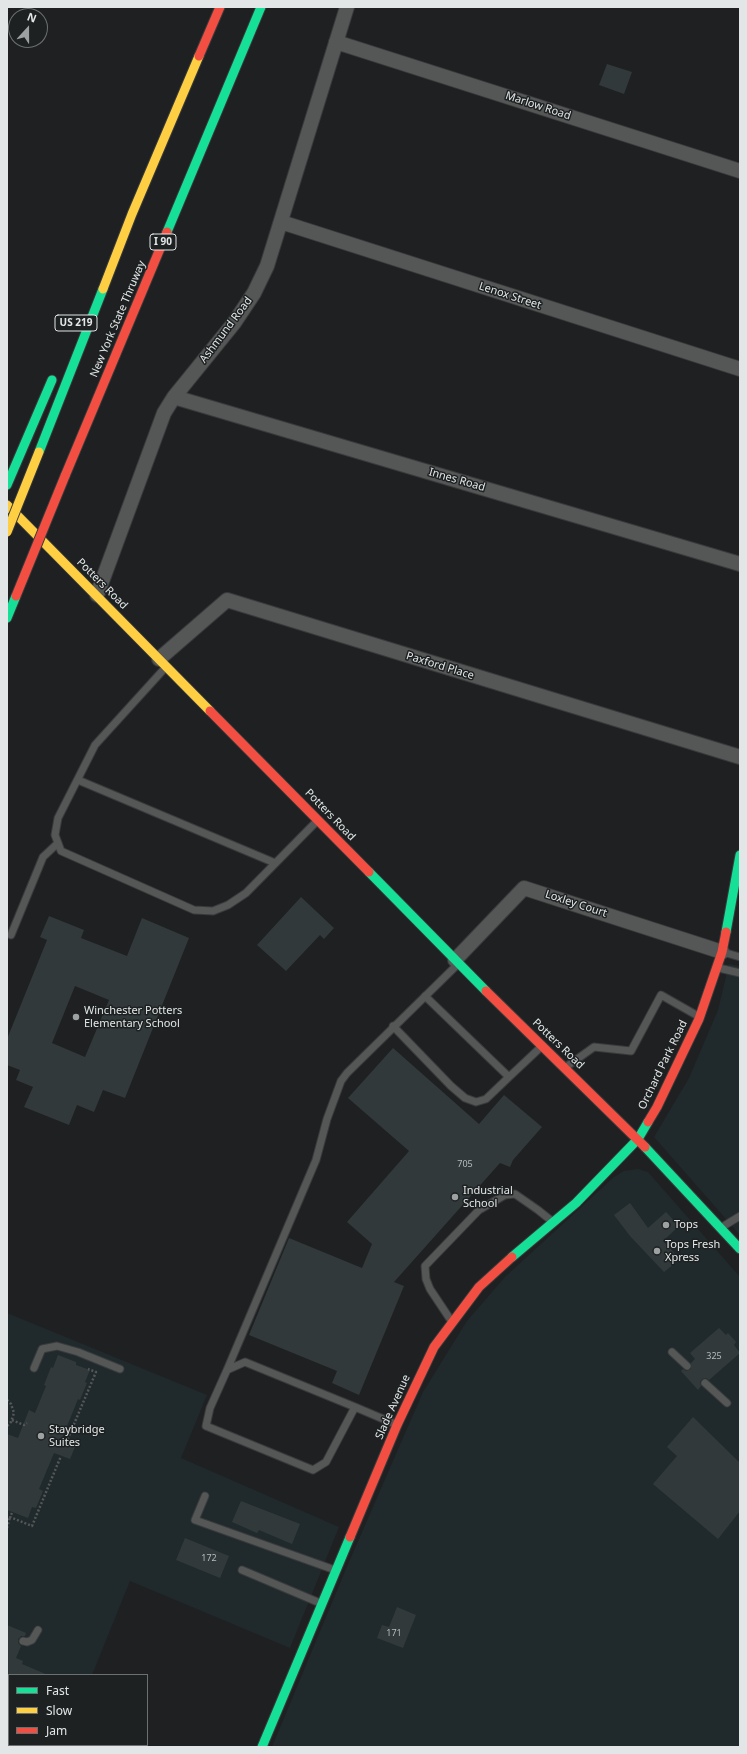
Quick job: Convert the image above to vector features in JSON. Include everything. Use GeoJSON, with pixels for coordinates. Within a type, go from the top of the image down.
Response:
{"type":"FeatureCollection","features":[{"type":"Feature","properties":{"kind":"main road"},"geometry":{"type":"LineString","coordinates":[[7,532],[132,214],[220,7]]}},
{"type":"Feature","properties":{"kind":"main road","name":"New York State Thruway"},"geometry":{"type":"LineString","coordinates":[[7,618],[261,7]]}},
{"type":"Feature","properties":{"kind":"main road"},"geometry":{"type":"LineString","coordinates":[[104,257],[132,214]]}},
{"type":"Feature","properties":{"kind":"main road"},"geometry":{"type":"LineString","coordinates":[[7,485],[55,372]]}},
{"type":"Feature","properties":{"kind":"main road","name":"Potters Road"},"geometry":{"type":"LineString","coordinates":[[7,505],[457,962],[638,1139]]}},
{"type":"Feature","properties":{"kind":"main road","name":"Orchard Park Road"},"geometry":{"type":"LineString","coordinates":[[638,1139],[659,1102],[700,1017],[722,952],[738,880],[740,855]]}},
{"type":"Feature","properties":{"kind":"main road"},"geometry":{"type":"LineString","coordinates":[[638,1139],[740,1249]]}},
{"type":"Feature","properties":{"kind":"main road","name":"Slade Avenue"},"geometry":{"type":"LineString","coordinates":[[262,1747],[397,1425],[434,1347],[479,1287],[506,1262],[576,1203],[638,1139]]}},
{"type":"Feature","properties":{"kind":"street","name":"Ashmund Road"},"geometry":{"type":"LineString","coordinates":[[97,595],[159,426],[174,396],[234,323],[254,293],[266,266],[347,7]]}},
{"type":"Feature","properties":{"kind":"street","name":"Marlow Road"},"geometry":{"type":"LineString","coordinates":[[336,42],[740,171]]}},
{"type":"Feature","properties":{"kind":"street","name":"Lenox Street"},"geometry":{"type":"LineString","coordinates":[[281,222],[740,369]]}},
{"type":"Feature","properties":{"kind":"street","name":"Innes Road"},"geometry":{"type":"LineString","coordinates":[[174,396],[740,564]]}},
{"type":"Feature","properties":{"kind":"street","name":"Paxford Place"},"geometry":{"type":"LineString","coordinates":[[163,663],[226,600],[740,757]]}},
{"type":"Feature","properties":{"kind":"street","name":"Loxley Court"},"geometry":{"type":"LineString","coordinates":[[457,962],[524,888],[722,952]]}},
{"type":"Feature","properties":{"kind":"lane"},"geometry":{"type":"LineString","coordinates":[[163,663],[95,745],[58,818],[55,835],[61,851],[194,910],[214,911],[228,905],[246,893],[318,820]]}},
{"type":"Feature","properties":{"kind":"lane"},"geometry":{"type":"LineString","coordinates":[[78,780],[276,863]]}},
{"type":"Feature","properties":{"kind":"lane"},"geometry":{"type":"LineString","coordinates":[[11,935],[43,857],[58,843]]}},
{"type":"Feature","properties":{"kind":"lane"},"geometry":{"type":"LineString","coordinates":[[722,952],[740,957]]}},
{"type":"Feature","properties":{"kind":"lane"},"geometry":{"type":"LineString","coordinates":[[355,1407],[326,1462],[313,1470],[206,1426],[210,1408],[316,1160],[327,1119],[341,1081],[347,1073],[425,996],[457,962]]}},
{"type":"Feature","properties":{"kind":"lane"},"geometry":{"type":"LineString","coordinates":[[717,968],[740,973]]}},
{"type":"Feature","properties":{"kind":"lane"},"geometry":{"type":"LineString","coordinates":[[565,1068],[594,1047],[631,1051],[661,995],[700,1017]]}},
{"type":"Feature","properties":{"kind":"lane"},"geometry":{"type":"LineString","coordinates":[[425,996],[509,1077]]}},
{"type":"Feature","properties":{"kind":"lane"},"geometry":{"type":"LineString","coordinates":[[393,1026],[451,1086],[465,1098],[476,1102],[486,1099],[542,1045]]}},
{"type":"Feature","properties":{"kind":"lane"},"geometry":{"type":"LineString","coordinates":[[452,1321],[430,1289],[426,1279],[425,1266],[479,1210],[506,1195],[515,1194],[554,1223]]}},
{"type":"Feature","properties":{"kind":"lane"},"geometry":{"type":"LineString","coordinates":[[720,1228],[740,1216]]}},
{"type":"Feature","properties":{"kind":"lane"},"geometry":{"type":"LineString","coordinates":[[34,1368],[42,1349],[57,1346],[78,1352],[120,1369]]}},
{"type":"Feature","properties":{"kind":"lane"},"geometry":{"type":"LineString","coordinates":[[672,1352],[687,1366]]}},
{"type":"Feature","properties":{"kind":"lane"},"geometry":{"type":"LineString","coordinates":[[227,1370],[245,1362],[397,1425]]}},
{"type":"Feature","properties":{"kind":"lane"},"geometry":{"type":"LineString","coordinates":[[705,1383],[727,1403]]}},
{"type":"Feature","properties":{"kind":"lane"},"geometry":{"type":"LineString","coordinates":[[205,1496],[194,1520],[337,1571]]}},
{"type":"Feature","properties":{"kind":"lane"},"geometry":{"type":"LineString","coordinates":[[242,1570],[322,1604]]}},
{"type":"Feature","properties":{"kind":"lane"},"geometry":{"type":"LineString","coordinates":[[23,1641],[28,1642],[32,1640],[38,1630]]}},
{"type":"Feature","properties":{"kind":"path"},"geometry":{"type":"LineString","coordinates":[[66,1443],[96,1372],[84,1367]]}},
{"type":"Feature","properties":{"kind":"path"},"geometry":{"type":"LineString","coordinates":[[7,1400],[13,1408],[12,1420],[7,1426]]}},
{"type":"Feature","properties":{"kind":"path"},"geometry":{"type":"LineString","coordinates":[[12,1420],[24,1425],[27,1423]]}},
{"type":"Feature","properties":{"kind":"path"},"geometry":{"type":"LineString","coordinates":[[10,1517],[32,1526],[61,1456]]}},
{"type":"Feature","properties":{"kind":"path"},"geometry":{"type":"LineString","coordinates":[[7,1528],[12,1513]]}},
{"type":"Feature","properties":{"kind":"shaded area"},"geometry":{"type":"Polygon","coordinates":[[[729,964],[740,966],[740,1235],[654,1137],[689,1078],[718,1010],[729,964]]]}},
{"type":"Feature","properties":{"kind":"shaded area"},"geometry":{"type":"Polygon","coordinates":[[[638,1169],[648,1172],[740,1277],[740,1747],[272,1747],[346,1569],[423,1392],[467,1321],[505,1277],[614,1177],[624,1171],[638,1169]]]}},
{"type":"Feature","properties":{"kind":"shaded area"},"geometry":{"type":"Polygon","coordinates":[[[7,1313],[207,1395],[181,1458],[339,1527],[290,1648],[130,1581],[92,1674],[8,1674],[8,1746],[62,1747],[7,1747],[7,1313]]]}},
{"type":"Feature","properties":{"kind":"building"},"geometry":{"type":"Polygon","coordinates":[[[607,64],[632,72],[624,94],[599,85],[607,64]]]}},
{"type":"Feature","properties":{"kind":"building"},"geometry":{"type":"Polygon","coordinates":[[[301,897],[334,928],[324,939],[320,935],[286,971],[257,945],[301,897]]]}},
{"type":"Feature","properties":{"kind":"building"},"geometry":{"type":"Polygon","coordinates":[[[49,916],[84,930],[81,938],[127,956],[142,918],[189,938],[125,1098],[103,1090],[94,1112],[77,1105],[69,1125],[24,1107],[33,1087],[16,1080],[20,1070],[7,1065],[7,1039],[47,940],[40,937],[49,916]],[[75,986],[52,1043],[85,1057],[109,1000],[75,986]]]}},
{"type":"Feature","properties":{"kind":"building"},"geometry":{"type":"Polygon","coordinates":[[[393,1048],[479,1124],[504,1095],[542,1127],[513,1160],[510,1167],[500,1163],[394,1282],[404,1286],[359,1395],[332,1383],[337,1371],[249,1335],[289,1238],[362,1268],[372,1244],[347,1222],[409,1151],[348,1098],[393,1048]]]}},
{"type":"Feature","properties":{"kind":"building"},"geometry":{"type":"Polygon","coordinates":[[[630,1203],[648,1228],[666,1212],[679,1226],[663,1241],[680,1259],[664,1272],[630,1236],[614,1215],[630,1203]]]}},
{"type":"Feature","properties":{"kind":"building"},"geometry":{"type":"Polygon","coordinates":[[[719,1328],[726,1335],[728,1333],[736,1342],[734,1345],[740,1353],[709,1380],[706,1378],[702,1379],[700,1382],[701,1386],[698,1390],[681,1371],[683,1369],[686,1371],[691,1369],[691,1363],[695,1359],[690,1353],[719,1328]]]}},
{"type":"Feature","properties":{"kind":"building","name":"Staybridge Suites"},"geometry":{"type":"Polygon","coordinates":[[[58,1355],[76,1362],[76,1365],[90,1370],[85,1382],[87,1383],[80,1400],[78,1399],[61,1441],[75,1447],[70,1459],[54,1453],[39,1489],[43,1491],[36,1508],[32,1507],[28,1518],[7,1510],[7,1434],[18,1438],[29,1410],[35,1413],[46,1386],[44,1385],[51,1367],[53,1368],[58,1355]]]}},
{"type":"Feature","properties":{"kind":"building"},"geometry":{"type":"Polygon","coordinates":[[[693,1417],[740,1463],[740,1511],[718,1539],[653,1484],[677,1456],[667,1447],[693,1417]]]}},
{"type":"Feature","properties":{"kind":"building"},"geometry":{"type":"Polygon","coordinates":[[[241,1501],[300,1524],[292,1544],[259,1530],[257,1533],[232,1522],[241,1501]]]}},
{"type":"Feature","properties":{"kind":"building"},"geometry":{"type":"Polygon","coordinates":[[[185,1538],[229,1556],[220,1578],[176,1560],[185,1538]]]}},
{"type":"Feature","properties":{"kind":"building"},"geometry":{"type":"Polygon","coordinates":[[[397,1607],[416,1615],[403,1648],[377,1638],[382,1625],[389,1627],[397,1607]]]}},
{"type":"Feature","properties":{"kind":"building"},"geometry":{"type":"Polygon","coordinates":[[[7,1625],[26,1633],[25,1636],[21,1636],[18,1639],[18,1643],[21,1646],[16,1658],[23,1661],[22,1664],[46,1674],[8,1674],[7,1679],[7,1625]]]}},
{"type":"Feature","properties":{"kind":"traffic: fast"},"geometry":{"type":"LineString","coordinates":[[167,232],[261,7]]}},
{"type":"Feature","properties":{"kind":"traffic: fast"},"geometry":{"type":"LineString","coordinates":[[39,452],[103,289]]}},
{"type":"Feature","properties":{"kind":"traffic: fast"},"geometry":{"type":"LineString","coordinates":[[7,485],[52,380]]}},
{"type":"Feature","properties":{"kind":"traffic: fast"},"geometry":{"type":"LineString","coordinates":[[7,618],[16,596]]}},
{"type":"Feature","properties":{"kind":"traffic: fast"},"geometry":{"type":"LineString","coordinates":[[726,932],[740,855]]}},
{"type":"Feature","properties":{"kind":"traffic: fast"},"geometry":{"type":"LineString","coordinates":[[369,872],[486,991]]}},
{"type":"Feature","properties":{"kind":"traffic: fast"},"geometry":{"type":"LineString","coordinates":[[512,1257],[576,1203],[638,1139],[648,1122]]}},
{"type":"Feature","properties":{"kind":"traffic: fast"},"geometry":{"type":"LineString","coordinates":[[645,1147],[740,1249]]}},
{"type":"Feature","properties":{"kind":"traffic: fast"},"geometry":{"type":"LineString","coordinates":[[262,1747],[350,1537]]}},
{"type":"Feature","properties":{"kind":"traffic: slow"},"geometry":{"type":"LineString","coordinates":[[103,289],[132,214],[199,56]]}},
{"type":"Feature","properties":{"kind":"traffic: slow"},"geometry":{"type":"LineString","coordinates":[[7,532],[39,452]]}},
{"type":"Feature","properties":{"kind":"traffic: slow"},"geometry":{"type":"LineString","coordinates":[[7,505],[210,711]]}},
{"type":"Feature","properties":{"kind":"traffic: jam"},"geometry":{"type":"LineString","coordinates":[[199,56],[220,7]]}},
{"type":"Feature","properties":{"kind":"traffic: jam"},"geometry":{"type":"LineString","coordinates":[[65,476],[167,232]]}},
{"type":"Feature","properties":{"kind":"traffic: jam"},"geometry":{"type":"LineString","coordinates":[[16,596],[65,476]]}},
{"type":"Feature","properties":{"kind":"traffic: jam"},"geometry":{"type":"LineString","coordinates":[[210,711],[369,872]]}},
{"type":"Feature","properties":{"kind":"traffic: jam"},"geometry":{"type":"LineString","coordinates":[[648,1122],[657,1107],[699,1019],[722,952],[726,932]]}},
{"type":"Feature","properties":{"kind":"traffic: jam"},"geometry":{"type":"LineString","coordinates":[[486,991],[645,1147]]}},
{"type":"Feature","properties":{"kind":"traffic: jam"},"geometry":{"type":"LineString","coordinates":[[350,1537],[397,1425],[434,1347],[479,1287],[512,1257]]}},
{"type":"Feature","properties":{"kind":"place","name":"Winchester Potters Elementary School"},"geometry":{"type":"Point","coordinates":[76,1017]}},
{"type":"Feature","properties":{"kind":"place","name":"Industrial School"},"geometry":{"type":"Point","coordinates":[455,1197]}},
{"type":"Feature","properties":{"kind":"place","name":"Tops"},"geometry":{"type":"Point","coordinates":[666,1225]}},
{"type":"Feature","properties":{"kind":"place","name":"Tops Fresh Xpress"},"geometry":{"type":"Point","coordinates":[657,1251]}},
{"type":"Feature","properties":{"kind":"place","name":"Staybridge Suites"},"geometry":{"type":"Point","coordinates":[41,1436]}}]}
